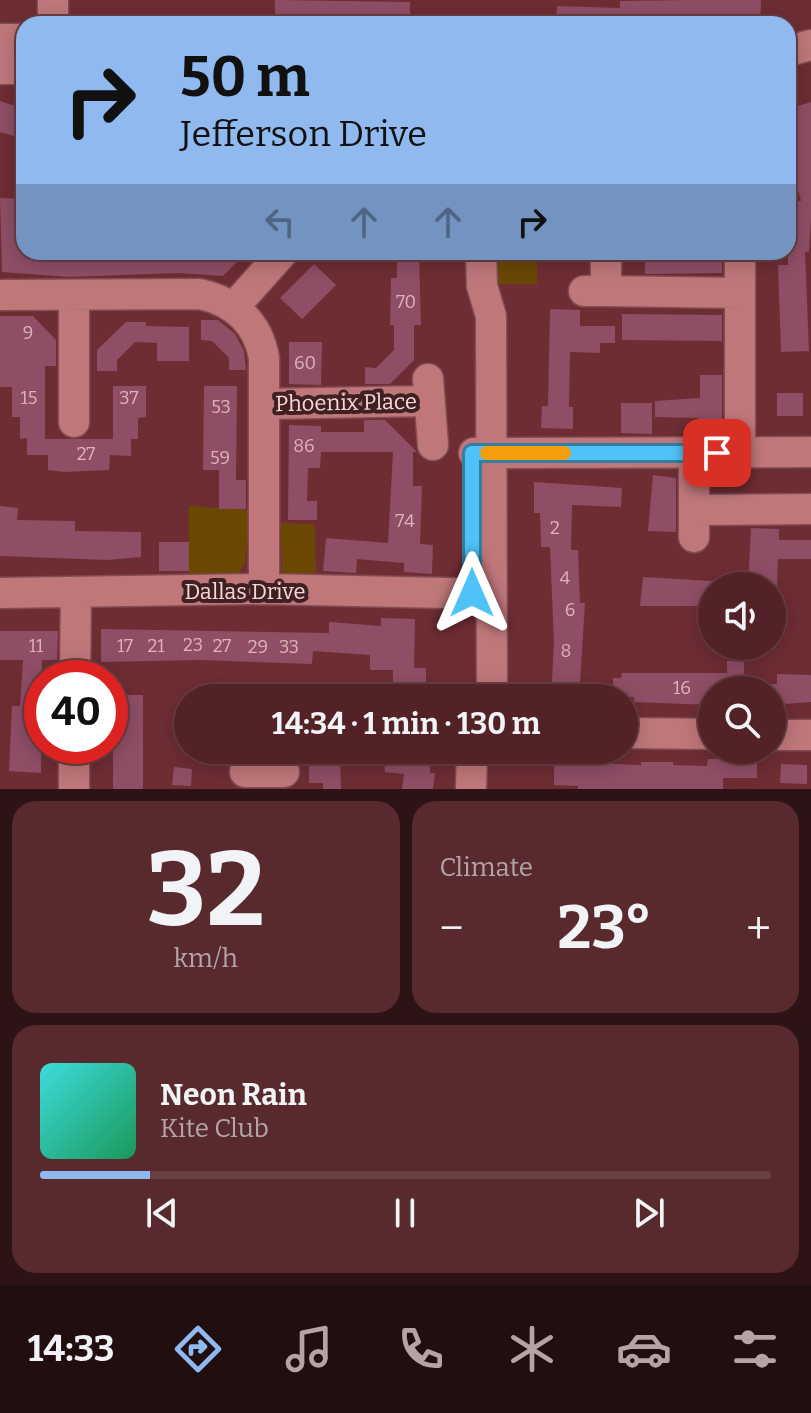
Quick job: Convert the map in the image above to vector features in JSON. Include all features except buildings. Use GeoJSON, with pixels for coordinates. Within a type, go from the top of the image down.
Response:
{"type":"FeatureCollection","features":[{"type":"Feature","properties":{"kind":"street"},"geometry":{"type":"LineString","coordinates":[[0,295],[200,294],[220,298],[234,307],[276,260]]}},
{"type":"Feature","properties":{"kind":"street"},"geometry":{"type":"LineString","coordinates":[[473,684],[481,594],[482,453],[472,314],[482,286],[481,260]]}},
{"type":"Feature","properties":{"kind":"street"},"geometry":{"type":"LineString","coordinates":[[740,260],[740,452]]}},
{"type":"Feature","properties":{"kind":"street"},"geometry":{"type":"LineString","coordinates":[[599,281],[740,293]]}},
{"type":"Feature","properties":{"kind":"street"},"geometry":{"type":"LineString","coordinates":[[74,295],[74,422]]}},
{"type":"Feature","properties":{"kind":"street","name":"Phoenix Place"},"geometry":{"type":"LineString","coordinates":[[234,307],[246,317],[261,343],[264,589]]}},
{"type":"Feature","properties":{"kind":"street","name":"Phoenix Place"},"geometry":{"type":"LineString","coordinates":[[264,404],[428,390],[433,445]]}},
{"type":"Feature","properties":{"kind":"street"},"geometry":{"type":"LineString","coordinates":[[482,453],[811,452]]}},
{"type":"Feature","properties":{"kind":"street"},"geometry":{"type":"LineString","coordinates":[[694,453],[694,523],[811,509]]}},
{"type":"Feature","properties":{"kind":"street","name":"Dallas Drive"},"geometry":{"type":"LineString","coordinates":[[0,593],[264,589],[481,594]]}},
{"type":"Feature","properties":{"kind":"street"},"geometry":{"type":"LineString","coordinates":[[75,660],[76,593]]}},
{"type":"Feature","properties":{"kind":"street"},"geometry":{"type":"LineString","coordinates":[[481,594],[491,684]]}},
{"type":"Feature","properties":{"kind":"street"},"geometry":{"type":"LineString","coordinates":[[638,733],[698,734]]}},
{"type":"Feature","properties":{"kind":"street"},"geometry":{"type":"LineString","coordinates":[[786,735],[811,735]]}},
{"type":"Feature","properties":{"kind":"street"},"geometry":{"type":"LineString","coordinates":[[74,764],[74,789]]}},
{"type":"Feature","properties":{"kind":"street"},"geometry":{"type":"LineString","coordinates":[[471,789],[472,764]]}},
{"type":"Feature","properties":{"kind":"street"},"geometry":{"type":"LineString","coordinates":[[492,764],[492,789]]}},
{"type":"Feature","properties":{"kind":"shaded area"},"geometry":{"type":"Polygon","coordinates":[[[498,260],[537,260],[537,284],[498,284],[498,260]]]}},
{"type":"Feature","properties":{"kind":"shaded area"},"geometry":{"type":"Polygon","coordinates":[[[189,506],[251,510],[245,563],[238,575],[189,578],[189,506]]]}},
{"type":"Feature","properties":{"kind":"shaded area"},"geometry":{"type":"Polygon","coordinates":[[[281,523],[315,524],[316,579],[282,572],[281,523]]]}},
{"type":"Feature","properties":{"kind":"slow traffic"},"geometry":{"type":"LineString","coordinates":[[487,453],[564,453]]}},
{"type":"Feature","properties":{"kind":"route"},"geometry":{"type":"LineString","coordinates":[[472,593],[472,453],[717,453]]}}]}
